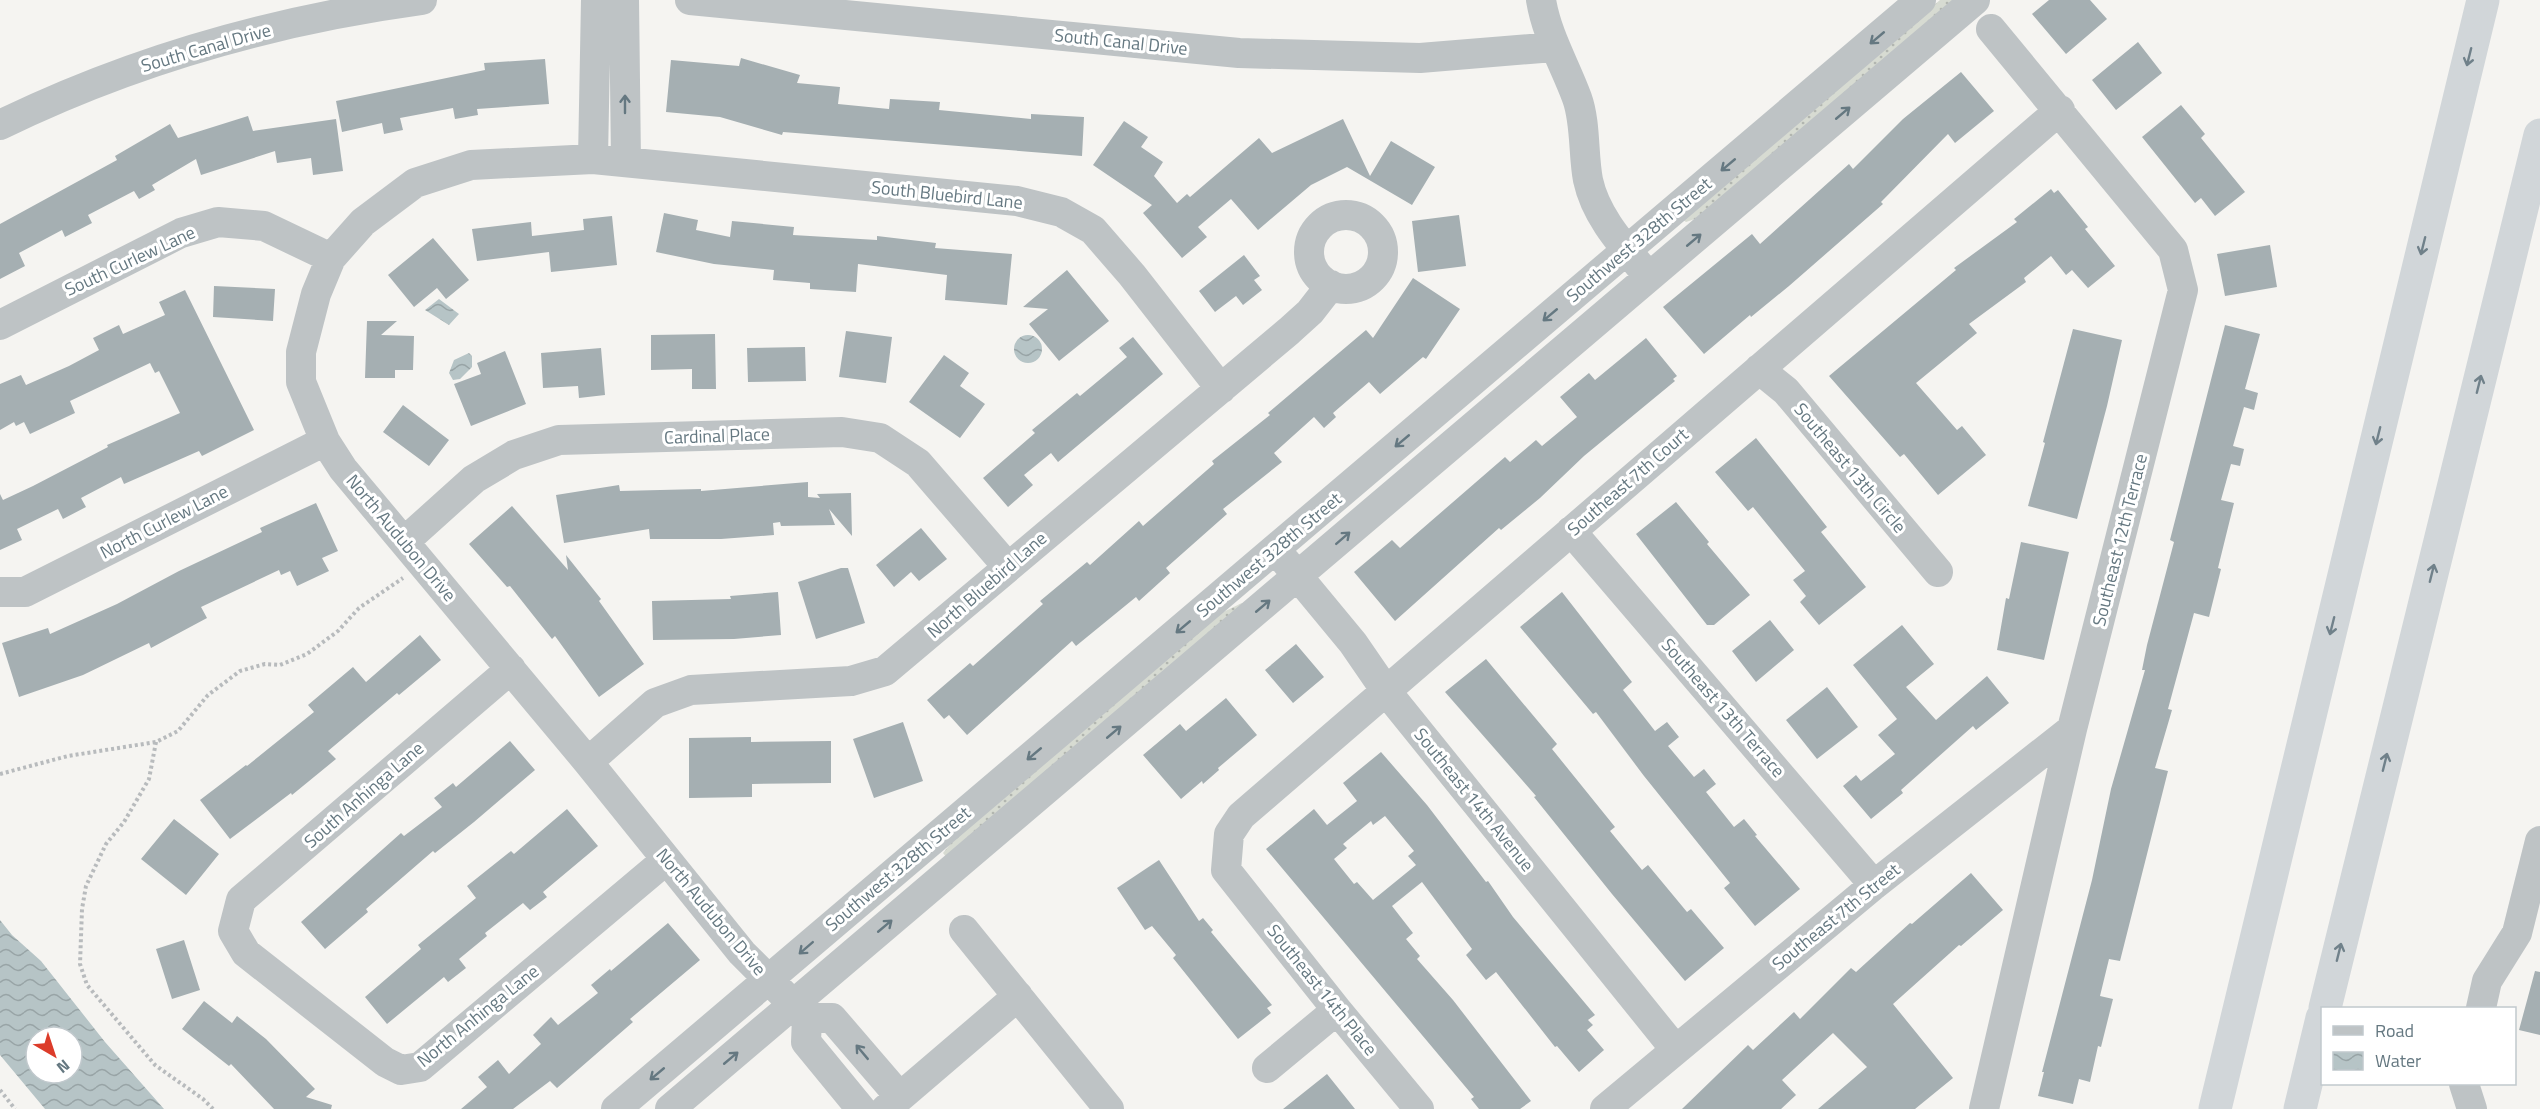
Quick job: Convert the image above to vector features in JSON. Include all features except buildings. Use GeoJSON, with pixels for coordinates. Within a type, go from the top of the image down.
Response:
{"type":"FeatureCollection","features":[{"type":"Feature","properties":{"kind":"highway"},"geometry":{"type":"LineString","coordinates":[[2216,1109],[2483,0]]}},
{"type":"Feature","properties":{"kind":"highway"},"geometry":{"type":"LineString","coordinates":[[2325,1007],[2540,135]]}},
{"type":"Feature","properties":{"kind":"highway"},"geometry":{"type":"LineString","coordinates":[[2300,1109],[2321,1022]]}},
{"type":"Feature","properties":{"kind":"street","name":"South Canal Drive"},"geometry":{"type":"LineString","coordinates":[[0,126],[51,100],[117,74],[206,45],[316,18],[422,0]]}},
{"type":"Feature","properties":{"kind":"street"},"geometry":{"type":"LineString","coordinates":[[593,159],[596,0]]}},
{"type":"Feature","properties":{"kind":"street"},"geometry":{"type":"LineString","coordinates":[[624,0],[626,162]]}},
{"type":"Feature","properties":{"kind":"street","name":"South Canal Drive"},"geometry":{"type":"LineString","coordinates":[[690,0],[1239,53],[1420,58],[1554,47]]}},
{"type":"Feature","properties":{"kind":"street"},"geometry":{"type":"LineString","coordinates":[[1541,0],[1554,47],[1578,100],[1588,180],[1593,195],[1608,224],[1650,278]]}},
{"type":"Feature","properties":{"kind":"street","name":"Southwest 328th Street"},"geometry":{"type":"LineString","coordinates":[[616,1109],[1921,0]]}},
{"type":"Feature","properties":{"kind":"street","name":"Southwest 328th Street"},"geometry":{"type":"LineString","coordinates":[[670,1109],[800,1012],[1299,576],[1975,0]]}},
{"type":"Feature","properties":{"kind":"street","name":"Southeast 12th Terrace"},"geometry":{"type":"LineString","coordinates":[[1984,1109],[2072,729],[2182,290],[2173,250],[1991,29]]}},
{"type":"Feature","properties":{"kind":"street","name":"Southeast 7th Court"},"geometry":{"type":"LineString","coordinates":[[1226,870],[1229,834],[1241,816],[2060,110]]}},
{"type":"Feature","properties":{"kind":"street","name":"South Bluebird Lane"},"geometry":{"type":"LineString","coordinates":[[593,159],[1017,201],[1061,212],[1093,230],[1132,275],[1221,389]]}},
{"type":"Feature","properties":{"kind":"street","name":"North Audubon Drive"},"geometry":{"type":"LineString","coordinates":[[593,159],[471,165],[415,183],[363,222],[331,258],[316,294],[302,352],[302,382],[326,441],[343,469],[588,762],[742,953],[800,1012]]}},
{"type":"Feature","properties":{"kind":"street","name":"South Curlew Lane"},"geometry":{"type":"LineString","coordinates":[[0,325],[181,233],[218,222],[264,226],[331,258]]}},
{"type":"Feature","properties":{"kind":"street","name":"North Bluebird Lane"},"geometry":{"type":"LineString","coordinates":[[588,762],[655,703],[691,690],[851,681],[885,671],[1310,312],[1331,285]]}},
{"type":"Feature","properties":{"kind":"street","name":"Southeast 13th Circle"},"geometry":{"type":"LineString","coordinates":[[1759,369],[1786,392],[1938,572]]}},
{"type":"Feature","properties":{"kind":"street","name":"Cardinal Place"},"geometry":{"type":"LineString","coordinates":[[405,542],[474,480],[514,455],[560,440],[842,432],[880,438],[918,462],[1007,566]]}},
{"type":"Feature","properties":{"kind":"street","name":"North Curlew Lane"},"geometry":{"type":"LineString","coordinates":[[0,592],[25,592],[326,441]]}},
{"type":"Feature","properties":{"kind":"street","name":"Southeast 13th Terrace"},"geometry":{"type":"LineString","coordinates":[[1571,531],[1874,885]]}},
{"type":"Feature","properties":{"kind":"street","name":"Southeast 14th Avenue"},"geometry":{"type":"LineString","coordinates":[[1275,549],[1353,643],[1386,691],[1676,1049]]}},
{"type":"Feature","properties":{"kind":"street","name":"South Anhinga Lane"},"geometry":{"type":"LineString","coordinates":[[233,931],[241,900],[511,669]]}},
{"type":"Feature","properties":{"kind":"street","name":"Southeast 7th Street"},"geometry":{"type":"LineString","coordinates":[[1605,1109],[1874,885],[2072,729]]}},
{"type":"Feature","properties":{"kind":"street"},"geometry":{"type":"LineString","coordinates":[[2481,1007],[2487,981],[2528,935],[2540,841]]}},
{"type":"Feature","properties":{"kind":"street","name":"North Anhinga Lane"},"geometry":{"type":"LineString","coordinates":[[233,931],[246,953],[385,1062],[401,1070],[420,1067],[666,860]]}},
{"type":"Feature","properties":{"kind":"street","name":"Southeast 14th Place"},"geometry":{"type":"LineString","coordinates":[[1226,870],[1419,1109]]}},
{"type":"Feature","properties":{"kind":"street"},"geometry":{"type":"LineString","coordinates":[[964,930],[1109,1109]]}},
{"type":"Feature","properties":{"kind":"street"},"geometry":{"type":"LineString","coordinates":[[861,1109],[806,1042],[800,1012],[832,1018],[893,1103],[1018,996]]}},
{"type":"Feature","properties":{"kind":"street"},"geometry":{"type":"LineString","coordinates":[[1267,1068],[1337,1010]]}},
{"type":"Feature","properties":{"kind":"street"},"geometry":{"type":"LineString","coordinates":[[2465,1085],[2472,1109]]}},
{"type":"Feature","properties":{"kind":"path"},"geometry":{"type":"LineString","coordinates":[[0,774],[68,756],[156,742],[178,731],[208,695],[221,684],[252,666],[280,664],[307,654],[338,631],[359,608],[405,576]]}},
{"type":"Feature","properties":{"kind":"path"},"geometry":{"type":"LineString","coordinates":[[156,742],[149,779],[124,822],[106,844],[86,886],[82,909],[80,964],[87,985],[155,1065],[203,1099],[213,1109]]}},
{"type":"Feature","properties":{"kind":"path"},"geometry":{"type":"LineString","coordinates":[[0,1089],[15,1109]]}},
{"type":"Feature","properties":{"kind":"shaded area"},"geometry":{"type":"Polygon","coordinates":[[[1940,0],[1958,0],[1695,219],[1686,222],[1683,220],[1940,0]]]}},
{"type":"Feature","properties":{"kind":"shaded area"},"geometry":{"type":"Polygon","coordinates":[[[1244,604],[947,858],[943,853],[959,833],[1219,614],[1244,604]]]}},
{"type":"Feature","properties":{"kind":"water"},"geometry":{"type":"Polygon","coordinates":[[[439,299],[459,314],[449,325],[425,310],[439,299]]]}},
{"type":"Feature","properties":{"kind":"water"},"geometry":{"type":"Polygon","coordinates":[[[1028,335],[1038,339],[1042,349],[1038,359],[1028,363],[1018,359],[1014,349],[1018,339],[1028,335]]]}},
{"type":"Feature","properties":{"kind":"water"},"geometry":{"type":"Polygon","coordinates":[[[469,353],[472,356],[472,367],[460,379],[453,380],[449,373],[454,360],[469,353]]]}},
{"type":"Feature","properties":{"kind":"water"},"geometry":{"type":"Polygon","coordinates":[[[0,920],[12,935],[41,961],[105,1042],[164,1109],[45,1109],[25,1085],[84,1085],[84,1025],[24,1025],[24,1084],[0,1055],[0,920]]]}}]}
